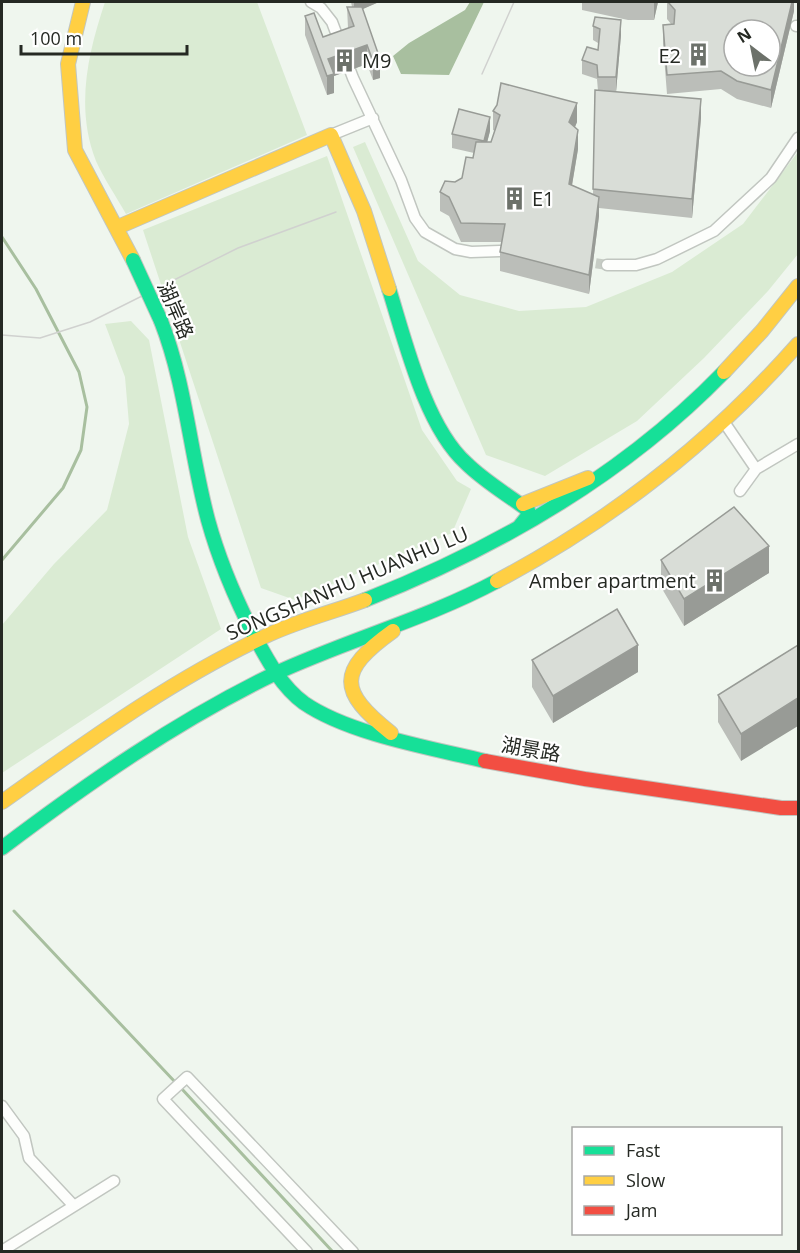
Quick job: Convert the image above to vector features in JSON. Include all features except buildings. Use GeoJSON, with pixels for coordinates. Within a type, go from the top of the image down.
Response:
{"type":"FeatureCollection","features":[{"type":"Feature","properties":{"kind":"main road","name":"湖岸路"},"geometry":{"type":"LineString","coordinates":[[82,2],[68,64],[75,150],[109,218],[118,227],[161,321],[182,379],[205,513],[218,551],[258,639],[277,673]]}},
{"type":"Feature","properties":{"kind":"main road"},"geometry":{"type":"LineString","coordinates":[[118,227],[194,192],[331,135],[364,211],[419,384],[448,442],[465,463],[528,510],[527,517],[519,527]]}},
{"type":"Feature","properties":{"kind":"main road","name":"SONGSHANHU HUANHU LU"},"geometry":{"type":"LineString","coordinates":[[2,802],[104,729],[186,677],[258,639],[406,583],[458,560],[519,527],[612,467],[690,402],[749,346],[798,286]]}},
{"type":"Feature","properties":{"kind":"main road"},"geometry":{"type":"LineString","coordinates":[[2,848],[124,760],[204,710],[277,673],[407,622],[473,593],[559,548],[636,496],[724,422],[776,371],[798,344]]}},
{"type":"Feature","properties":{"kind":"main road"},"geometry":{"type":"LineString","coordinates":[[519,502],[612,467]]}},
{"type":"Feature","properties":{"kind":"main road"},"geometry":{"type":"LineString","coordinates":[[401,740],[367,715],[357,704],[350,686],[353,668],[364,653],[407,622]]}},
{"type":"Feature","properties":{"kind":"main road","name":"湖景路"},"geometry":{"type":"LineString","coordinates":[[277,673],[292,693],[311,707],[366,730],[401,740],[504,765],[781,808],[798,808]]}},
{"type":"Feature","properties":{"kind":"street"},"geometry":{"type":"LineString","coordinates":[[311,2],[321,8],[332,22],[353,78],[401,180],[415,218],[425,232],[455,249],[471,252],[500,251]]}},
{"type":"Feature","properties":{"kind":"street"},"geometry":{"type":"LineString","coordinates":[[331,135],[373,118]]}},
{"type":"Feature","properties":{"kind":"street"},"geometry":{"type":"LineString","coordinates":[[607,265],[636,265],[657,259],[714,231],[771,178],[798,138]]}},
{"type":"Feature","properties":{"kind":"street"},"geometry":{"type":"LineString","coordinates":[[724,422],[756,469]]}},
{"type":"Feature","properties":{"kind":"street"},"geometry":{"type":"LineString","coordinates":[[740,491],[756,469],[798,444]]}},
{"type":"Feature","properties":{"kind":"street"},"geometry":{"type":"LineString","coordinates":[[307,1251],[163,1100],[187,1077],[352,1251]]}},
{"type":"Feature","properties":{"kind":"street"},"geometry":{"type":"LineString","coordinates":[[2,1106],[24,1136],[29,1158],[74,1206]]}},
{"type":"Feature","properties":{"kind":"street"},"geometry":{"type":"LineString","coordinates":[[2,1251],[114,1181]]}},
{"type":"Feature","properties":{"kind":"shaded area"},"geometry":{"type":"Polygon","coordinates":[[[105,2],[257,2],[307,135],[126,214],[96,161],[86,121],[86,81],[89,61],[105,2]]]}},
{"type":"Feature","properties":{"kind":"shaded area"},"geometry":{"type":"Polygon","coordinates":[[[470,2],[484,2],[449,75],[401,74],[393,56],[409,43],[465,10],[470,2]]]}},
{"type":"Feature","properties":{"kind":"shaded area"},"geometry":{"type":"Polygon","coordinates":[[[365,142],[418,261],[460,295],[519,311],[586,307],[672,272],[743,224],[798,152],[798,254],[768,291],[704,358],[637,421],[545,476],[486,455],[353,147],[365,142]]]}},
{"type":"Feature","properties":{"kind":"shaded area"},"geometry":{"type":"Polygon","coordinates":[[[327,156],[422,430],[457,481],[471,489],[452,533],[295,600],[261,588],[143,230],[327,156]]]}},
{"type":"Feature","properties":{"kind":"shaded area"},"geometry":{"type":"Polygon","coordinates":[[[131,321],[149,340],[188,537],[221,629],[2,773],[2,625],[54,564],[107,510],[129,424],[125,377],[105,324],[131,321]]]}},
{"type":"Feature","properties":{"kind":"waterway"},"geometry":{"type":"LineString","coordinates":[[2,237],[36,289],[79,372],[87,407],[81,450],[63,488],[2,560]]}},
{"type":"Feature","properties":{"kind":"waterway"},"geometry":{"type":"LineString","coordinates":[[14,911],[176,1083]]}},
{"type":"Feature","properties":{"kind":"waterway"},"geometry":{"type":"LineString","coordinates":[[181,1088],[333,1252]]}},
{"type":"Feature","properties":{"kind":"tunnel"},"geometry":{"type":"LineString","coordinates":[[581,261],[607,265]]}},
{"type":"Feature","properties":{"kind":"tram line"},"geometry":{"type":"LineString","coordinates":[[482,74],[514,2]]}},
{"type":"Feature","properties":{"kind":"tram line"},"geometry":{"type":"LineString","coordinates":[[2,335],[40,338],[90,322],[238,248],[336,212]]}},
{"type":"Feature","properties":{"kind":"traffic: fast"},"geometry":{"type":"LineString","coordinates":[[133,260],[161,321]]}},
{"type":"Feature","properties":{"kind":"traffic: fast"},"geometry":{"type":"LineString","coordinates":[[389,289],[418,381],[439,427],[452,447],[473,470],[528,510],[527,517],[519,527]]}},
{"type":"Feature","properties":{"kind":"traffic: fast"},"geometry":{"type":"LineString","coordinates":[[161,321],[182,394],[202,495],[217,550],[248,623],[276,673],[296,697],[322,714],[391,739],[485,761]]}},
{"type":"Feature","properties":{"kind":"traffic: fast"},"geometry":{"type":"LineString","coordinates":[[365,600],[463,557],[556,505],[601,476],[644,444],[724,372]]}},
{"type":"Feature","properties":{"kind":"traffic: fast"},"geometry":{"type":"LineString","coordinates":[[2,848],[134,754],[238,692],[274,674],[442,607],[497,581]]}},
{"type":"Feature","properties":{"kind":"traffic: slow"},"geometry":{"type":"LineString","coordinates":[[83,2],[68,64],[75,150],[133,260]]}},
{"type":"Feature","properties":{"kind":"traffic: slow"},"geometry":{"type":"LineString","coordinates":[[118,227],[331,135],[364,211],[389,289]]}},
{"type":"Feature","properties":{"kind":"traffic: slow"},"geometry":{"type":"LineString","coordinates":[[724,372],[762,331],[798,286]]}},
{"type":"Feature","properties":{"kind":"traffic: slow"},"geometry":{"type":"LineString","coordinates":[[497,581],[580,532],[658,476],[731,414],[798,344]]}},
{"type":"Feature","properties":{"kind":"traffic: slow"},"geometry":{"type":"LineString","coordinates":[[523,504],[588,478]]}},
{"type":"Feature","properties":{"kind":"traffic: slow"},"geometry":{"type":"LineString","coordinates":[[2,802],[132,712],[234,651],[305,620],[365,600]]}},
{"type":"Feature","properties":{"kind":"traffic: slow"},"geometry":{"type":"LineString","coordinates":[[391,733],[361,705],[354,693],[351,681],[354,670],[362,658],[393,631]]}},
{"type":"Feature","properties":{"kind":"traffic: jam"},"geometry":{"type":"LineString","coordinates":[[485,761],[585,779],[781,808],[798,808]]}},
{"type":"Feature","properties":{"kind":"place","name":"E2"},"geometry":{"type":"Point","coordinates":[699,55]}},
{"type":"Feature","properties":{"kind":"place","name":"M9"},"geometry":{"type":"Point","coordinates":[344,60]}},
{"type":"Feature","properties":{"kind":"place","name":"E1"},"geometry":{"type":"Point","coordinates":[514,198]}},
{"type":"Feature","properties":{"kind":"place","name":"Amber apartment"},"geometry":{"type":"Point","coordinates":[714,580]}}]}
